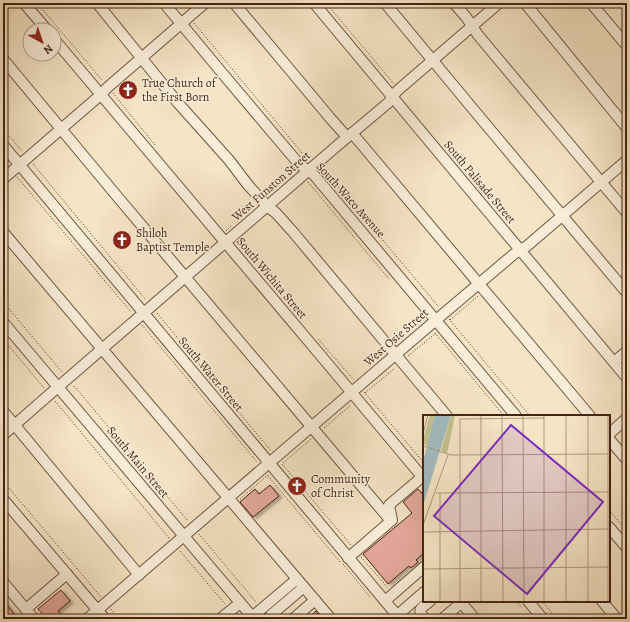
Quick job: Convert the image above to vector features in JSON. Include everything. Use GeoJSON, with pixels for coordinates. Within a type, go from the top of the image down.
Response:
{"type":"FeatureCollection","features":[{"type":"Feature","properties":{"kind":"street"},"geometry":{"type":"LineString","coordinates":[[24,3],[39,22]]}},
{"type":"Feature","properties":{"kind":"street"},"geometry":{"type":"LineString","coordinates":[[96,3],[178,103],[229,160],[248,185],[281,218],[446,415]]}},
{"type":"Feature","properties":{"kind":"street","name":"South Waco Avenue"},"geometry":{"type":"LineString","coordinates":[[164,3],[308,176],[314,175],[436,326],[515,415]]}},
{"type":"Feature","properties":{"kind":"street"},"geometry":{"type":"LineString","coordinates":[[3,179],[205,3]]}},
{"type":"Feature","properties":{"kind":"street"},"geometry":{"type":"LineString","coordinates":[[234,3],[331,119],[350,135],[589,415]]}},
{"type":"Feature","properties":{"kind":"street","name":"South Palisade Street"},"geometry":{"type":"LineString","coordinates":[[314,3],[627,378]]}},
{"type":"Feature","properties":{"kind":"street"},"geometry":{"type":"LineString","coordinates":[[385,3],[627,293]]}},
{"type":"Feature","properties":{"kind":"street"},"geometry":{"type":"LineString","coordinates":[[454,3],[482,40],[627,213]]}},
{"type":"Feature","properties":{"kind":"street","name":"West Funston Street"},"geometry":{"type":"LineString","coordinates":[[3,435],[225,242],[268,206],[308,176],[350,135],[388,103],[397,91],[499,3]]}},
{"type":"Feature","properties":{"kind":"street"},"geometry":{"type":"LineString","coordinates":[[525,3],[627,128]]}},
{"type":"Feature","properties":{"kind":"street"},"geometry":{"type":"LineString","coordinates":[[591,3],[627,46]]}},
{"type":"Feature","properties":{"kind":"street","name":"South Wichita Street"},"geometry":{"type":"LineString","coordinates":[[62,49],[423,478]]}},
{"type":"Feature","properties":{"kind":"street"},"geometry":{"type":"LineString","coordinates":[[3,59],[391,521]]}},
{"type":"Feature","properties":{"kind":"street","name":"South Water Street"},"geometry":{"type":"LineString","coordinates":[[3,145],[16,168],[144,313],[385,601],[396,618]]}},
{"type":"Feature","properties":{"kind":"street","name":"West Osie Street"},"geometry":{"type":"LineString","coordinates":[[87,619],[174,544],[232,501],[480,289],[514,254],[527,246],[627,160]]}},
{"type":"Feature","properties":{"kind":"street"},"geometry":{"type":"LineString","coordinates":[[3,232],[331,619]]}},
{"type":"Feature","properties":{"kind":"street","name":"South Main Street"},"geometry":{"type":"LineString","coordinates":[[3,322],[253,618]]}},
{"type":"Feature","properties":{"kind":"street"},"geometry":{"type":"LineString","coordinates":[[614,362],[627,351]]}},
{"type":"Feature","properties":{"kind":"street"},"geometry":{"type":"LineString","coordinates":[[3,411],[139,575]]}},
{"type":"Feature","properties":{"kind":"street"},"geometry":{"type":"LineString","coordinates":[[610,433],[627,418]]}},
{"type":"Feature","properties":{"kind":"street"},"geometry":{"type":"LineString","coordinates":[[610,440],[627,460]]}},
{"type":"Feature","properties":{"kind":"street"},"geometry":{"type":"LineString","coordinates":[[348,558],[392,520],[389,505],[423,478]]}},
{"type":"Feature","properties":{"kind":"street"},"geometry":{"type":"LineString","coordinates":[[3,498],[105,619]]}},
{"type":"Feature","properties":{"kind":"street"},"geometry":{"type":"LineString","coordinates":[[610,527],[627,548]]}},
{"type":"Feature","properties":{"kind":"street"},"geometry":{"type":"LineString","coordinates":[[385,601],[423,568]]}},
{"type":"Feature","properties":{"kind":"street"},"geometry":{"type":"LineString","coordinates":[[26,614],[67,574]]}},
{"type":"Feature","properties":{"kind":"street"},"geometry":{"type":"LineString","coordinates":[[268,612],[297,579]]}},
{"type":"Feature","properties":{"kind":"street"},"geometry":{"type":"LineString","coordinates":[[3,582],[26,614]]}},
{"type":"Feature","properties":{"kind":"street"},"geometry":{"type":"LineString","coordinates":[[253,618],[268,612],[304,587]]}},
{"type":"Feature","properties":{"kind":"street"},"geometry":{"type":"LineString","coordinates":[[396,618],[423,593]]}},
{"type":"Feature","properties":{"kind":"street"},"geometry":{"type":"LineString","coordinates":[[4,595],[34,619]]}},
{"type":"Feature","properties":{"kind":"street"},"geometry":{"type":"LineString","coordinates":[[293,619],[315,600]]}},
{"type":"Feature","properties":{"kind":"street"},"geometry":{"type":"LineString","coordinates":[[420,618],[421,608],[429,602]]}},
{"type":"Feature","properties":{"kind":"street"},"geometry":{"type":"LineString","coordinates":[[442,619],[461,602],[475,619]]}},
{"type":"Feature","properties":{"kind":"street"},"geometry":{"type":"LineString","coordinates":[[529,602],[543,619]]}},
{"type":"Feature","properties":{"kind":"street"},"geometry":{"type":"LineString","coordinates":[[603,602],[617,619]]}},
{"type":"Feature","properties":{"kind":"street"},"geometry":{"type":"LineString","coordinates":[[220,619],[240,603]]}},
{"type":"Feature","properties":{"kind":"path"},"geometry":{"type":"LineString","coordinates":[[3,129],[28,158],[144,313],[272,466],[356,551],[393,594]]}},
{"type":"Feature","properties":{"kind":"path"},"geometry":{"type":"LineString","coordinates":[[3,160],[16,168],[144,313],[272,466],[373,600]]}},
{"type":"Feature","properties":{"kind":"path"},"geometry":{"type":"LineString","coordinates":[[308,176],[393,284]]}},
{"type":"Feature","properties":{"kind":"path"},"geometry":{"type":"LineString","coordinates":[[232,501],[480,289]]}},
{"type":"Feature","properties":{"kind":"path"},"geometry":{"type":"LineString","coordinates":[[3,302],[194,528],[268,612]]}},
{"type":"Feature","properties":{"kind":"path"},"geometry":{"type":"LineString","coordinates":[[436,326],[503,415]]}},
{"type":"Feature","properties":{"kind":"path"},"geometry":{"type":"LineString","coordinates":[[3,339],[230,611]]}},
{"type":"Feature","properties":{"kind":"path"},"geometry":{"type":"LineString","coordinates":[[3,481],[119,619]]}},
{"type":"Feature","properties":{"kind":"path"},"geometry":{"type":"LineString","coordinates":[[610,511],[627,531]]}},
{"type":"Feature","properties":{"kind":"path"},"geometry":{"type":"LineString","coordinates":[[543,602],[557,619]]}},
{"type":"Feature","properties":{"kind":"path"},"geometry":{"type":"LineString","coordinates":[[405,608],[420,618]]}},
{"type":"Feature","properties":{"kind":"building"},"geometry":{"type":"Polygon","coordinates":[[[270,485],[279,496],[253,517],[240,502],[255,489],[259,494],[270,485]]]}},
{"type":"Feature","properties":{"kind":"building"},"geometry":{"type":"Polygon","coordinates":[[[418,489],[423,495],[423,554],[416,560],[418,562],[411,568],[409,566],[388,584],[363,554],[412,513],[403,502],[418,489]]]}},
{"type":"Feature","properties":{"kind":"building"},"geometry":{"type":"Polygon","coordinates":[[[61,590],[70,601],[58,611],[65,619],[47,619],[38,609],[61,590]]]}},
{"type":"Feature","properties":{"kind":"building"},"geometry":{"type":"Polygon","coordinates":[[[3,600],[18,619],[3,619],[3,600]]]}},
{"type":"Feature","properties":{"kind":"building"},"geometry":{"type":"Polygon","coordinates":[[[316,611],[322,619],[307,619],[316,611]]]}},
{"type":"Feature","properties":{"kind":"place","name":"True Church of the First Born"},"geometry":{"type":"Point","coordinates":[128,90]}},
{"type":"Feature","properties":{"kind":"place","name":"Shiloh Baptist Temple"},"geometry":{"type":"Point","coordinates":[122,240]}},
{"type":"Feature","properties":{"kind":"place","name":"Community of Christ"},"geometry":{"type":"Point","coordinates":[297,486]}}]}
